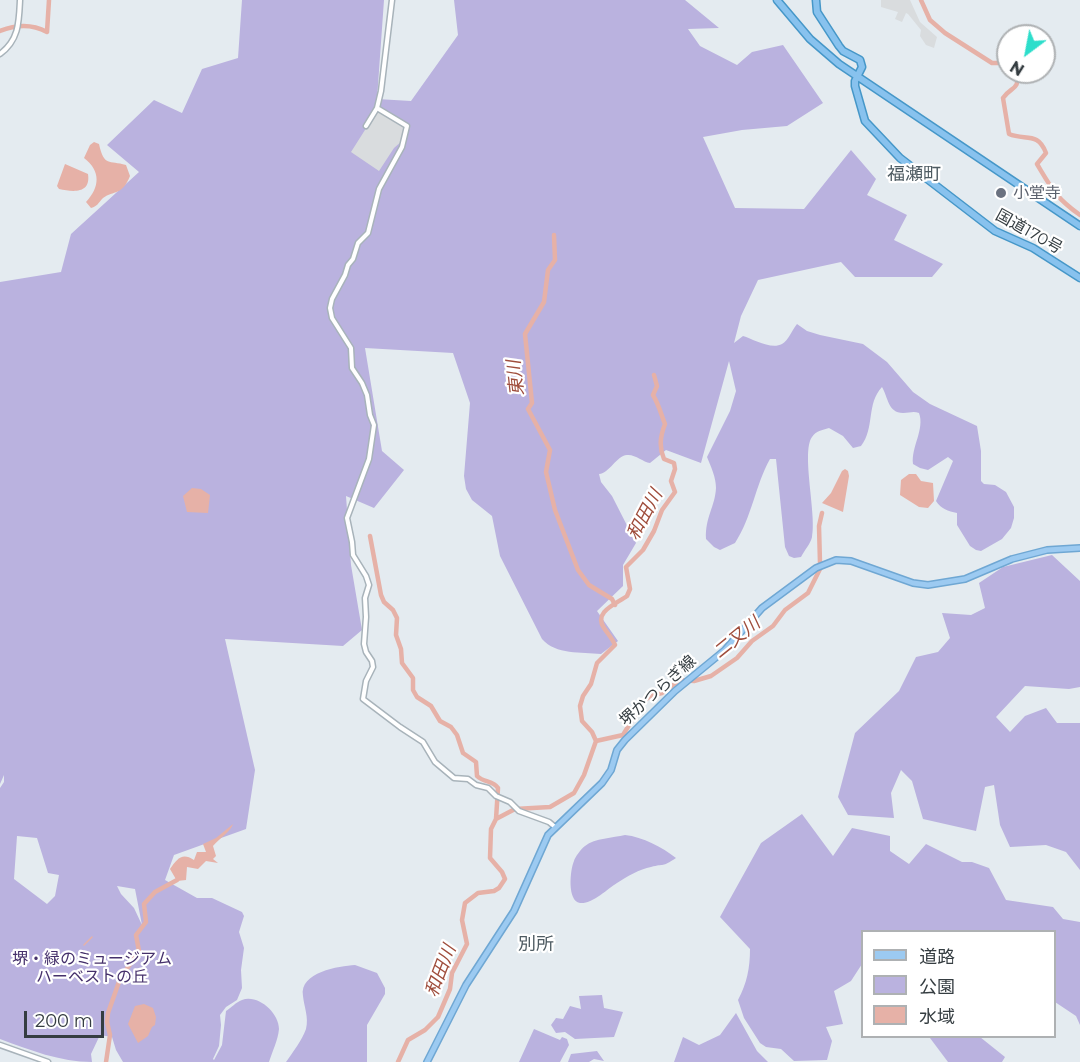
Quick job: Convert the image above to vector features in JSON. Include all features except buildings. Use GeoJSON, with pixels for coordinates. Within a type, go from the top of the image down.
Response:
{"type":"FeatureCollection","features":[{"type":"Feature","properties":{"kind":"highway","name":"国道170号"},"geometry":{"type":"LineString","coordinates":[[778,0],[823,51],[1079,223]]}},
{"type":"Feature","properties":{"kind":"highway","name":"国道170号"},"geometry":{"type":"LineString","coordinates":[[816,0],[817,12],[839,46],[843,51],[860,60],[862,67],[855,86],[865,121],[900,158],[995,231],[1034,248],[1080,278]]}},
{"type":"Feature","properties":{"kind":"main road","name":"堺かつらぎ線"},"geometry":{"type":"LineString","coordinates":[[428,1062],[466,985],[513,913],[543,843],[555,827],[602,783],[611,770],[617,750],[625,740],[687,681],[731,644],[762,608],[812,571],[836,560],[851,561],[913,584],[928,585],[965,579],[1012,559],[1047,550],[1080,548]]}},
{"type":"Feature","properties":{"kind":"street"},"geometry":{"type":"LineString","coordinates":[[0,54],[13,41],[18,26],[20,0]]}},
{"type":"Feature","properties":{"kind":"street"},"geometry":{"type":"LineString","coordinates":[[366,126],[376,108],[381,91],[392,0]]}},
{"type":"Feature","properties":{"kind":"street"},"geometry":{"type":"LineString","coordinates":[[376,108],[407,126],[406,135],[379,189],[368,233],[358,243],[330,308],[332,318],[351,348],[352,368],[367,395],[374,425],[369,459],[347,518],[354,558],[369,585],[365,598],[364,644],[373,667],[365,685],[363,699],[423,742],[435,762],[454,778],[468,779],[476,785],[488,788],[518,810],[549,822],[555,827]]}},
{"type":"Feature","properties":{"kind":"street"},"geometry":{"type":"LineString","coordinates":[[0,1046],[48,1062]]}},
{"type":"Feature","properties":{"kind":"green space","name":"堺・緑のミュージアム ハーベストの丘"},"geometry":{"type":"Polygon","coordinates":[[[242,0],[384,0],[377,99],[411,101],[458,35],[454,0],[685,0],[719,28],[688,29],[700,46],[737,65],[752,52],[783,45],[823,103],[787,126],[742,130],[703,137],[735,208],[804,209],[851,150],[876,179],[867,195],[907,215],[894,240],[943,264],[932,277],[855,277],[841,262],[758,280],[741,316],[734,343],[743,336],[767,345],[778,346],[786,340],[797,324],[807,331],[820,335],[863,344],[887,362],[913,392],[930,404],[977,426],[981,451],[981,481],[984,484],[995,485],[1006,492],[1014,507],[1014,518],[1011,528],[1002,539],[981,551],[970,546],[957,525],[957,513],[945,509],[936,501],[953,461],[948,457],[928,470],[913,464],[920,425],[919,413],[903,413],[894,410],[882,387],[874,401],[868,432],[861,446],[853,448],[843,436],[829,428],[817,432],[812,437],[809,445],[808,469],[813,527],[811,539],[801,557],[789,556],[785,547],[776,459],[770,459],[765,469],[746,523],[735,543],[720,550],[714,547],[706,539],[707,524],[716,488],[707,457],[730,411],[736,391],[729,361],[701,463],[666,450],[650,463],[633,456],[623,456],[599,474],[601,482],[612,496],[636,543],[623,565],[623,586],[597,611],[618,641],[601,654],[577,653],[554,648],[542,639],[500,556],[492,516],[472,500],[466,489],[464,476],[470,403],[453,353],[365,348],[382,451],[404,470],[374,508],[346,496],[351,565],[362,630],[343,646],[225,639],[255,770],[246,829],[174,855],[165,880],[197,898],[212,898],[242,912],[244,916],[239,932],[244,948],[241,970],[242,988],[237,1000],[226,1007],[220,1015],[219,1046],[213,1059],[222,1045],[226,1011],[240,1001],[248,999],[261,1002],[266,1006],[272,1011],[278,1023],[279,1029],[269,1062],[123,1062],[112,1037],[100,1035],[91,1054],[92,1062],[68,1060],[45,1055],[0,1039],[0,788],[4,782],[4,775],[0,784],[0,282],[61,272],[71,234],[139,172],[107,145],[154,100],[182,113],[202,69],[238,58],[242,0]],[[17,836],[14,879],[47,904],[55,896],[59,875],[48,873],[37,838],[17,836]],[[117,886],[134,908],[142,925],[135,889],[117,886]]]}},
{"type":"Feature","properties":{"kind":"green space"},"geometry":{"type":"Polygon","coordinates":[[[1052,555],[1080,581],[1080,687],[1069,689],[1025,686],[996,717],[1010,732],[1025,716],[1046,708],[1057,723],[1080,723],[1080,870],[1066,852],[1046,845],[1010,847],[1000,825],[994,785],[985,787],[976,831],[923,819],[912,781],[901,770],[891,793],[894,818],[848,815],[838,797],[855,733],[899,691],[916,657],[938,652],[950,638],[942,613],[971,615],[985,608],[979,583],[1003,567],[1052,555]]]}},
{"type":"Feature","properties":{"kind":"green space"},"geometry":{"type":"Polygon","coordinates":[[[802,814],[833,856],[852,828],[890,836],[890,851],[909,864],[926,844],[962,862],[972,862],[989,868],[1006,900],[1053,907],[1063,919],[1080,922],[1080,1025],[1076,1016],[1056,1003],[1056,930],[861,930],[861,966],[851,981],[834,991],[843,1024],[826,1027],[832,1041],[827,1060],[794,1061],[781,1049],[766,1047],[760,1043],[744,1018],[738,1000],[744,988],[750,949],[720,917],[761,843],[802,814]]]}},
{"type":"Feature","properties":{"kind":"green space"},"geometry":{"type":"Polygon","coordinates":[[[625,835],[652,843],[676,858],[633,874],[590,901],[580,903],[576,901],[571,891],[571,878],[578,853],[594,841],[625,835]]]}},
{"type":"Feature","properties":{"kind":"green space"},"geometry":{"type":"Polygon","coordinates":[[[355,965],[377,973],[385,988],[385,994],[367,1025],[367,1062],[286,1062],[306,1029],[307,1016],[303,988],[307,981],[330,969],[355,965]]]}},
{"type":"Feature","properties":{"kind":"green space"},"geometry":{"type":"Polygon","coordinates":[[[602,995],[604,1008],[623,1012],[614,1037],[575,1039],[565,1032],[556,1033],[551,1025],[556,1018],[563,1019],[570,1006],[581,1009],[579,996],[602,995]]]}},
{"type":"Feature","properties":{"kind":"green space"},"geometry":{"type":"Polygon","coordinates":[[[736,1013],[757,1051],[768,1062],[674,1062],[683,1037],[699,1045],[720,1035],[736,1013]]]}},
{"type":"Feature","properties":{"kind":"green space"},"geometry":{"type":"Polygon","coordinates":[[[534,1029],[560,1040],[562,1037],[567,1039],[569,1045],[560,1062],[519,1062],[534,1029]]]}},
{"type":"Feature","properties":{"kind":"green space"},"geometry":{"type":"Polygon","coordinates":[[[930,1038],[981,1038],[1005,1057],[1002,1062],[948,1062],[930,1038]]]}},
{"type":"Feature","properties":{"kind":"green space"},"geometry":{"type":"Polygon","coordinates":[[[597,1051],[604,1061],[594,1059],[589,1062],[568,1062],[571,1054],[597,1051]]]}},
{"type":"Feature","properties":{"kind":"shaded area"},"geometry":{"type":"Polygon","coordinates":[[[881,0],[910,0],[920,22],[937,37],[934,48],[926,45],[920,36],[921,30],[908,14],[906,13],[902,22],[895,19],[898,12],[881,7],[881,0]]]}},
{"type":"Feature","properties":{"kind":"shaded area"},"geometry":{"type":"Polygon","coordinates":[[[377,111],[404,127],[402,141],[394,148],[379,171],[351,152],[377,111]]]}},
{"type":"Feature","properties":{"kind":"water"},"geometry":{"type":"Polygon","coordinates":[[[94,142],[99,144],[105,159],[126,165],[130,176],[121,190],[103,198],[91,208],[86,202],[94,191],[97,179],[90,163],[84,158],[90,145],[94,142]]]}},
{"type":"Feature","properties":{"kind":"water"},"geometry":{"type":"Polygon","coordinates":[[[65,164],[88,174],[87,185],[84,188],[75,191],[59,189],[57,186],[65,164]]]}},
{"type":"Feature","properties":{"kind":"water"},"geometry":{"type":"Polygon","coordinates":[[[845,469],[849,476],[843,512],[822,503],[831,493],[845,469]]]}},
{"type":"Feature","properties":{"kind":"water"},"geometry":{"type":"Polygon","coordinates":[[[909,474],[916,474],[921,481],[933,483],[934,501],[928,508],[919,507],[900,495],[901,480],[909,474]]]}},
{"type":"Feature","properties":{"kind":"water"},"geometry":{"type":"Polygon","coordinates":[[[192,488],[201,489],[210,495],[208,513],[187,512],[183,496],[192,488]]]}},
{"type":"Feature","properties":{"kind":"water"},"geometry":{"type":"Polygon","coordinates":[[[233,824],[213,846],[216,856],[213,859],[218,863],[206,861],[198,869],[187,867],[186,880],[177,881],[170,869],[178,860],[186,857],[194,860],[197,852],[206,852],[203,844],[216,838],[233,824]]]}},
{"type":"Feature","properties":{"kind":"water"},"geometry":{"type":"Polygon","coordinates":[[[144,1004],[153,1008],[156,1017],[155,1025],[148,1036],[138,1043],[128,1024],[135,1006],[144,1004]]]}},
{"type":"Feature","properties":{"kind":"waterway"},"geometry":{"type":"LineString","coordinates":[[0,31],[24,26],[47,32],[49,0]]}},
{"type":"Feature","properties":{"kind":"waterway"},"geometry":{"type":"LineString","coordinates":[[921,0],[930,20],[945,33],[992,63],[996,63]]}},
{"type":"Feature","properties":{"kind":"waterway"},"geometry":{"type":"LineString","coordinates":[[1016,84],[1003,98],[1009,134],[1035,139],[1043,146],[1046,153],[1037,164],[1055,192],[1080,215]]}},
{"type":"Feature","properties":{"kind":"waterway","name":"東川"},"geometry":{"type":"LineString","coordinates":[[554,235],[555,260],[548,270],[544,302],[525,334],[532,403],[528,409],[550,450],[546,472],[555,510],[578,570],[589,585],[612,599],[615,605]]}},
{"type":"Feature","properties":{"kind":"waterway","name":"和田川"},"geometry":{"type":"LineString","coordinates":[[398,1062],[408,1040],[425,1030],[438,1017],[450,989],[452,973],[467,944],[462,920],[465,903],[478,893],[494,891],[505,879],[490,858],[491,829],[496,819],[515,809],[550,807],[574,793],[584,775],[596,741],[592,732],[582,721],[580,706],[591,684],[597,663],[615,645],[604,628],[601,617],[607,609],[627,596],[630,589],[626,567],[643,550],[662,510],[675,492],[671,481],[675,469],[674,463],[664,459],[661,450],[661,438],[665,424],[653,395],[657,386],[654,375]]}},
{"type":"Feature","properties":{"kind":"waterway","name":"二又川"},"geometry":{"type":"LineString","coordinates":[[820,563],[819,526],[822,513]]}},
{"type":"Feature","properties":{"kind":"waterway"},"geometry":{"type":"LineString","coordinates":[[370,536],[381,595],[397,618],[396,635],[401,649],[402,663],[413,678],[413,690],[417,697],[431,706],[440,721],[451,727],[457,735],[463,753],[476,762],[477,776],[498,788],[496,819]]}},
{"type":"Feature","properties":{"kind":"waterway","name":"二又川"},"geometry":{"type":"LineString","coordinates":[[596,741],[623,735],[643,702],[650,696],[662,693],[680,680],[694,681],[711,676],[737,658],[752,641],[773,626],[785,610],[808,593],[821,567]]}},
{"type":"Feature","properties":{"kind":"waterway"},"geometry":{"type":"LineString","coordinates":[[106,1062],[110,1035],[107,1022],[108,1013],[120,979],[139,951],[136,935],[146,922],[144,904],[155,892],[179,877]]}},
{"type":"Feature","properties":{"kind":"waterway"},"geometry":{"type":"LineString","coordinates":[[84,945],[92,937]]}},
{"type":"Feature","properties":{"kind":"place","name":"小堂寺"},"geometry":{"type":"Point","coordinates":[1001,193]}},
{"type":"Feature","properties":{"kind":"district","name":"福瀬町"},"geometry":{"type":"Point","coordinates":[914,175]}},
{"type":"Feature","properties":{"kind":"district","name":"別所"},"geometry":{"type":"Point","coordinates":[536,945]}}]}
